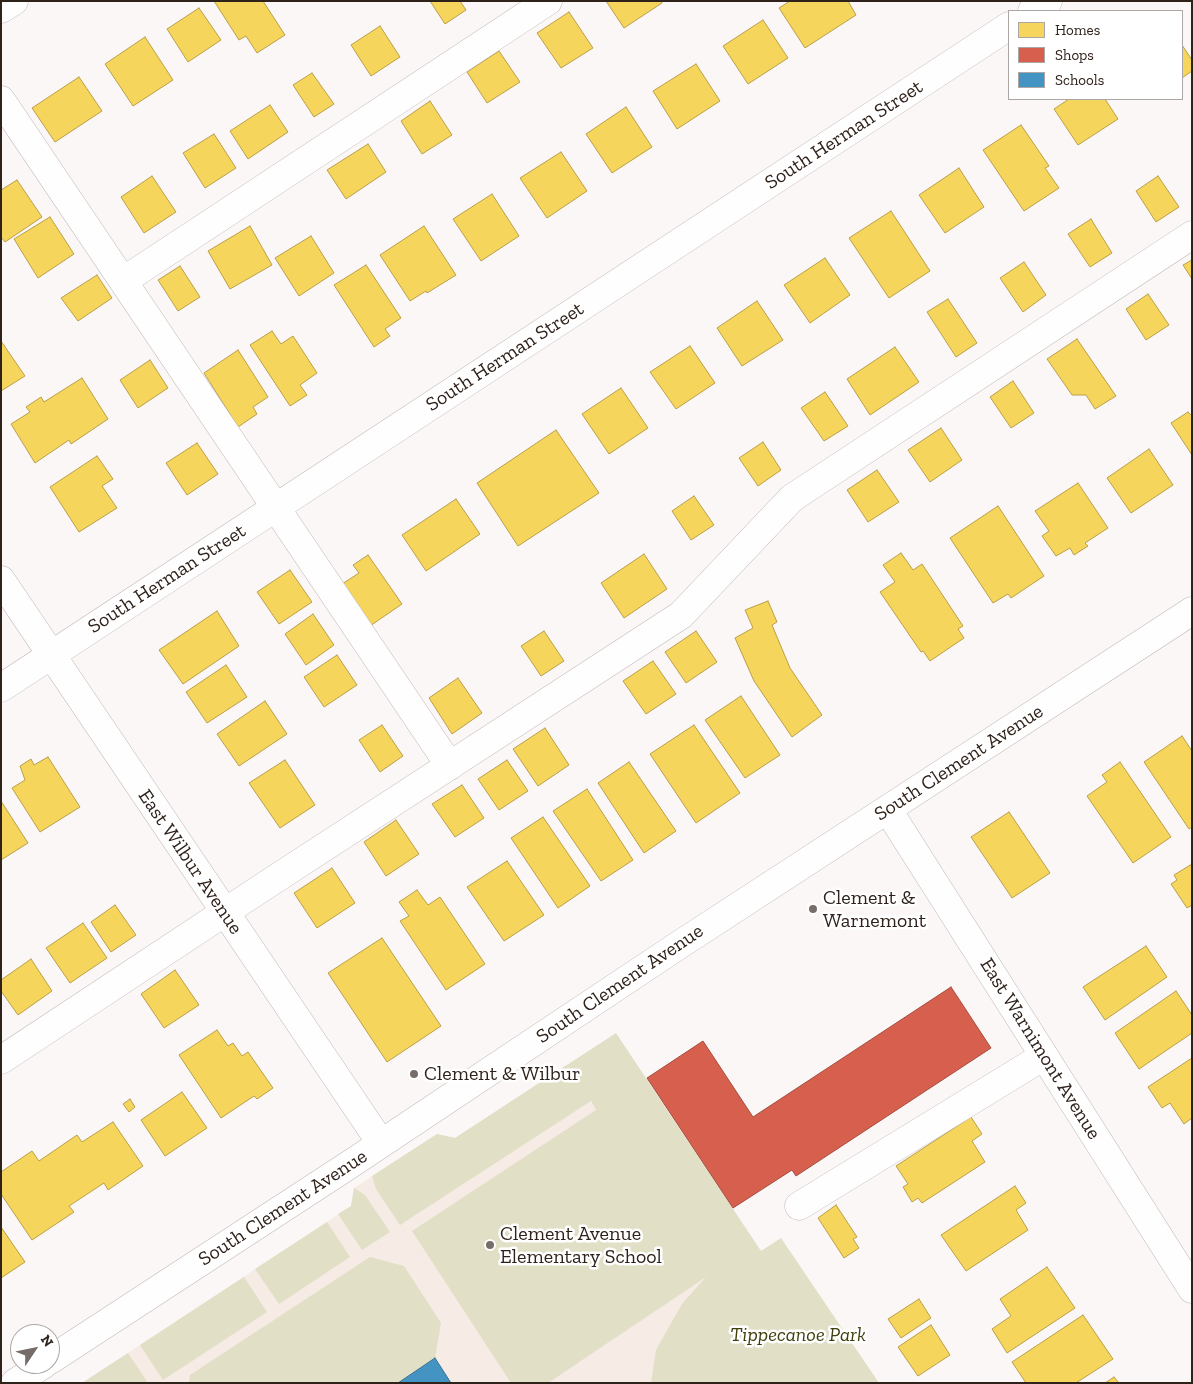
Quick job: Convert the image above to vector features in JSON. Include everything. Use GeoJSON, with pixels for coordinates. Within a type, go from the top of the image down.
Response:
{"type":"FeatureCollection","features":[{"type":"Feature","properties":{"kind":"street"},"geometry":{"type":"LineString","coordinates":[[1,9],[14,1]]}},
{"type":"Feature","properties":{"kind":"street"},"geometry":{"type":"LineString","coordinates":[[123,281],[548,1]]}},
{"type":"Feature","properties":{"kind":"street"},"geometry":{"type":"LineString","coordinates":[[1034,10],[1048,1]]}},
{"type":"Feature","properties":{"kind":"street","name":"South Herman Street"},"geometry":{"type":"LineString","coordinates":[[1,688],[1008,27]]}},
{"type":"Feature","properties":{"kind":"street"},"geometry":{"type":"LineString","coordinates":[[1,100],[450,766]]}},
{"type":"Feature","properties":{"kind":"street"},"geometry":{"type":"LineString","coordinates":[[1,1060],[224,912],[681,615],[792,498],[1192,235]]}},
{"type":"Feature","properties":{"kind":"street","name":"East Wilbur Avenue"},"geometry":{"type":"LineString","coordinates":[[1,580],[381,1143]]}},
{"type":"Feature","properties":{"kind":"street","name":"South Clement Avenue"},"geometry":{"type":"LineString","coordinates":[[60,1353],[679,945],[1192,610]]}},
{"type":"Feature","properties":{"kind":"street","name":"East Warnimont Avenue"},"geometry":{"type":"LineString","coordinates":[[888,810],[1192,1289]]}},
{"type":"Feature","properties":{"kind":"street"},"geometry":{"type":"LineString","coordinates":[[799,1206],[1044,1056]]}},
{"type":"Feature","properties":{"kind":"street"},"geometry":{"type":"LineString","coordinates":[[15,1383],[29,1374]]}},
{"type":"Feature","properties":{"kind":"shaded area","name":"Clement Avenue Elementary School"},"geometry":{"type":"Polygon","coordinates":[[[566,1065],[781,1383],[82,1383],[351,1206],[354,1188],[437,1134],[455,1138],[566,1065]]]}},
{"type":"Feature","properties":{"kind":"green space","name":"Tippecanoe Park"},"geometry":{"type":"Polygon","coordinates":[[[616,1033],[761,1251],[781,1238],[879,1383],[651,1383],[656,1350],[682,1304],[706,1277],[548,1383],[511,1383],[412,1231],[596,1110],[591,1101],[400,1225],[376,1189],[372,1176],[437,1134],[455,1138],[616,1033]]]}},
{"type":"Feature","properties":{"kind":"green space"},"geometry":{"type":"Polygon","coordinates":[[[354,1188],[365,1195],[390,1232],[362,1250],[338,1214],[351,1206],[354,1188]]]}},
{"type":"Feature","properties":{"kind":"green space"},"geometry":{"type":"Polygon","coordinates":[[[327,1222],[350,1257],[279,1304],[255,1269],[327,1222]]]}},
{"type":"Feature","properties":{"kind":"green space"},"geometry":{"type":"Polygon","coordinates":[[[370,1257],[404,1266],[441,1323],[435,1358],[398,1383],[189,1383],[190,1375],[370,1257]]]}},
{"type":"Feature","properties":{"kind":"green space"},"geometry":{"type":"Polygon","coordinates":[[[244,1277],[267,1312],[163,1380],[140,1345],[244,1277]]]}},
{"type":"Feature","properties":{"kind":"green space"},"geometry":{"type":"Polygon","coordinates":[[[128,1353],[148,1383],[82,1383],[128,1353]]]}},
{"type":"Feature","properties":{"kind":"building: Homes"},"geometry":{"type":"Polygon","coordinates":[[[214,1],[263,1],[285,35],[257,53],[246,36],[239,40],[214,1]]]}},
{"type":"Feature","properties":{"kind":"building: Homes"},"geometry":{"type":"Polygon","coordinates":[[[430,1],[460,1],[466,10],[445,24],[430,1]]]}},
{"type":"Feature","properties":{"kind":"building: Homes"},"geometry":{"type":"Polygon","coordinates":[[[606,1],[661,1],[662,3],[624,28],[606,1]]]}},
{"type":"Feature","properties":{"kind":"building: Homes"},"geometry":{"type":"Polygon","coordinates":[[[790,1],[848,1],[856,15],[805,48],[779,8],[790,1]]]}},
{"type":"Feature","properties":{"kind":"building: Homes"},"geometry":{"type":"Polygon","coordinates":[[[199,8],[221,40],[188,62],[167,29],[199,8]]]}},
{"type":"Feature","properties":{"kind":"building: Homes"},"geometry":{"type":"Polygon","coordinates":[[[569,12],[593,48],[561,68],[537,33],[569,12]]]}},
{"type":"Feature","properties":{"kind":"building: Homes"},"geometry":{"type":"Polygon","coordinates":[[[763,20],[788,58],[748,84],[723,46],[763,20]]]}},
{"type":"Feature","properties":{"kind":"building: Homes"},"geometry":{"type":"Polygon","coordinates":[[[380,26],[400,57],[371,76],[351,45],[380,26]]]}},
{"type":"Feature","properties":{"kind":"building: Homes"},"geometry":{"type":"Polygon","coordinates":[[[145,37],[173,80],[133,106],[105,64],[145,37]]]}},
{"type":"Feature","properties":{"kind":"building: Homes"},"geometry":{"type":"Polygon","coordinates":[[[1183,46],[1192,60],[1192,71],[1183,77],[1183,46]]]}},
{"type":"Feature","properties":{"kind":"building: Homes"},"geometry":{"type":"Polygon","coordinates":[[[499,51],[520,82],[487,103],[467,72],[499,51]]]}},
{"type":"Feature","properties":{"kind":"building: Homes"},"geometry":{"type":"Polygon","coordinates":[[[696,64],[720,101],[677,129],[653,91],[696,64]]]}},
{"type":"Feature","properties":{"kind":"building: Homes"},"geometry":{"type":"Polygon","coordinates":[[[312,73],[334,104],[314,117],[293,85],[312,73]]]}},
{"type":"Feature","properties":{"kind":"building: Homes"},"geometry":{"type":"Polygon","coordinates":[[[79,77],[102,111],[55,142],[32,108],[79,77]]]}},
{"type":"Feature","properties":{"kind":"building: Homes"},"geometry":{"type":"Polygon","coordinates":[[[1068,100],[1106,100],[1118,119],[1078,145],[1054,109],[1068,100]]]}},
{"type":"Feature","properties":{"kind":"building: Homes"},"geometry":{"type":"Polygon","coordinates":[[[430,101],[452,135],[422,154],[401,121],[430,101]]]}},
{"type":"Feature","properties":{"kind":"building: Homes"},"geometry":{"type":"Polygon","coordinates":[[[270,105],[288,132],[248,159],[230,131],[270,105]]]}},
{"type":"Feature","properties":{"kind":"building: Homes"},"geometry":{"type":"Polygon","coordinates":[[[626,107],[652,147],[612,173],[586,134],[626,107]]]}},
{"type":"Feature","properties":{"kind":"building: Homes"},"geometry":{"type":"Polygon","coordinates":[[[1021,125],[1049,166],[1045,168],[1059,188],[1024,211],[983,150],[1021,125]]]}},
{"type":"Feature","properties":{"kind":"building: Homes"},"geometry":{"type":"Polygon","coordinates":[[[214,134],[236,168],[205,188],[183,153],[214,134]]]}},
{"type":"Feature","properties":{"kind":"building: Homes"},"geometry":{"type":"Polygon","coordinates":[[[368,144],[386,172],[346,199],[327,170],[368,144]]]}},
{"type":"Feature","properties":{"kind":"building: Homes"},"geometry":{"type":"Polygon","coordinates":[[[561,152],[587,191],[547,218],[520,178],[561,152]]]}},
{"type":"Feature","properties":{"kind":"building: Homes"},"geometry":{"type":"Polygon","coordinates":[[[959,168],[984,207],[945,233],[919,195],[959,168]]]}},
{"type":"Feature","properties":{"kind":"building: Homes"},"geometry":{"type":"Polygon","coordinates":[[[152,176],[176,212],[144,233],[121,197],[152,176]]]}},
{"type":"Feature","properties":{"kind":"building: Homes"},"geometry":{"type":"Polygon","coordinates":[[[1158,176],[1179,207],[1156,222],[1136,191],[1158,176]]]}},
{"type":"Feature","properties":{"kind":"building: Homes"},"geometry":{"type":"Polygon","coordinates":[[[17,180],[42,217],[5,242],[1,237],[1,190],[17,180]]]}},
{"type":"Feature","properties":{"kind":"building: Homes"},"geometry":{"type":"Polygon","coordinates":[[[492,194],[519,236],[481,261],[453,219],[492,194]]]}},
{"type":"Feature","properties":{"kind":"building: Homes"},"geometry":{"type":"Polygon","coordinates":[[[891,211],[930,271],[889,298],[849,238],[891,211]]]}},
{"type":"Feature","properties":{"kind":"building: Homes"},"geometry":{"type":"Polygon","coordinates":[[[50,217],[74,254],[38,278],[14,239],[50,217]]]}},
{"type":"Feature","properties":{"kind":"building: Homes"},"geometry":{"type":"Polygon","coordinates":[[[1091,219],[1112,253],[1090,267],[1068,234],[1091,219]]]}},
{"type":"Feature","properties":{"kind":"building: Homes"},"geometry":{"type":"Polygon","coordinates":[[[250,226],[272,265],[230,289],[208,251],[250,226]]]}},
{"type":"Feature","properties":{"kind":"building: Homes"},"geometry":{"type":"Polygon","coordinates":[[[424,226],[456,275],[410,301],[380,255],[424,226]]]}},
{"type":"Feature","properties":{"kind":"building: Homes"},"geometry":{"type":"Polygon","coordinates":[[[311,236],[334,273],[299,296],[275,258],[311,236]]]}},
{"type":"Feature","properties":{"kind":"building: Homes"},"geometry":{"type":"Polygon","coordinates":[[[825,258],[850,295],[810,323],[784,285],[825,258]]]}},
{"type":"Feature","properties":{"kind":"building: Homes"},"geometry":{"type":"Polygon","coordinates":[[[1192,260],[1192,279],[1183,265],[1192,260]]]}},
{"type":"Feature","properties":{"kind":"building: Homes"},"geometry":{"type":"Polygon","coordinates":[[[1024,262],[1046,295],[1023,312],[1000,278],[1024,262]]]}},
{"type":"Feature","properties":{"kind":"building: Homes"},"geometry":{"type":"Polygon","coordinates":[[[366,265],[401,318],[385,329],[390,336],[374,347],[334,285],[366,265]]]}},
{"type":"Feature","properties":{"kind":"building: Homes"},"geometry":{"type":"Polygon","coordinates":[[[180,266],[200,297],[178,311],[158,280],[180,266]]]}},
{"type":"Feature","properties":{"kind":"building: Homes"},"geometry":{"type":"Polygon","coordinates":[[[97,275],[112,298],[78,321],[61,298],[97,275]]]}},
{"type":"Feature","properties":{"kind":"building: Homes"},"geometry":{"type":"Polygon","coordinates":[[[1148,294],[1169,325],[1146,340],[1126,309],[1148,294]]]}},
{"type":"Feature","properties":{"kind":"building: Homes"},"geometry":{"type":"Polygon","coordinates":[[[948,299],[977,343],[956,357],[927,312],[948,299]]]}},
{"type":"Feature","properties":{"kind":"building: Homes"},"geometry":{"type":"Polygon","coordinates":[[[757,301],[783,340],[742,366],[717,328],[757,301]]]}},
{"type":"Feature","properties":{"kind":"building: Homes"},"geometry":{"type":"Polygon","coordinates":[[[272,331],[281,344],[293,336],[317,373],[300,385],[307,395],[290,406],[250,345],[272,331]]]}},
{"type":"Feature","properties":{"kind":"building: Homes"},"geometry":{"type":"Polygon","coordinates":[[[1077,339],[1116,396],[1095,409],[1086,395],[1072,395],[1047,359],[1077,339]]]}},
{"type":"Feature","properties":{"kind":"building: Homes"},"geometry":{"type":"Polygon","coordinates":[[[1,341],[25,376],[1,391],[1,341]]]}},
{"type":"Feature","properties":{"kind":"building: Homes"},"geometry":{"type":"Polygon","coordinates":[[[690,346],[715,383],[676,409],[650,372],[690,346]]]}},
{"type":"Feature","properties":{"kind":"building: Homes"},"geometry":{"type":"Polygon","coordinates":[[[895,347],[919,382],[870,415],[847,379],[895,347]]]}},
{"type":"Feature","properties":{"kind":"building: Homes"},"geometry":{"type":"Polygon","coordinates":[[[238,350],[268,397],[253,407],[257,414],[238,427],[204,373],[238,350]]]}},
{"type":"Feature","properties":{"kind":"building: Homes"},"geometry":{"type":"Polygon","coordinates":[[[150,360],[168,388],[138,408],[120,380],[150,360]]]}},
{"type":"Feature","properties":{"kind":"building: Homes"},"geometry":{"type":"Polygon","coordinates":[[[82,378],[108,419],[71,444],[69,440],[35,463],[11,424],[30,412],[26,407],[41,397],[44,402],[82,378]]]}},
{"type":"Feature","properties":{"kind":"building: Homes"},"geometry":{"type":"Polygon","coordinates":[[[1013,381],[1034,413],[1011,428],[990,397],[1013,381]]]}},
{"type":"Feature","properties":{"kind":"building: Homes"},"geometry":{"type":"Polygon","coordinates":[[[621,388],[648,428],[609,454],[582,414],[621,388]]]}},
{"type":"Feature","properties":{"kind":"building: Homes"},"geometry":{"type":"Polygon","coordinates":[[[825,392],[848,426],[824,441],[801,408],[825,392]]]}},
{"type":"Feature","properties":{"kind":"building: Homes"},"geometry":{"type":"Polygon","coordinates":[[[1188,412],[1192,415],[1192,455],[1171,423],[1188,412]]]}},
{"type":"Feature","properties":{"kind":"building: Homes"},"geometry":{"type":"Polygon","coordinates":[[[941,428],[962,460],[930,482],[908,450],[941,428]]]}},
{"type":"Feature","properties":{"kind":"building: Homes"},"geometry":{"type":"Polygon","coordinates":[[[556,430],[599,493],[518,546],[477,483],[556,430]]]}},
{"type":"Feature","properties":{"kind":"building: Homes"},"geometry":{"type":"Polygon","coordinates":[[[763,442],[781,470],[758,486],[739,458],[763,442]]]}},
{"type":"Feature","properties":{"kind":"building: Homes"},"geometry":{"type":"Polygon","coordinates":[[[197,443],[218,474],[187,495],[166,463],[197,443]]]}},
{"type":"Feature","properties":{"kind":"building: Homes"},"geometry":{"type":"Polygon","coordinates":[[[1149,449],[1173,485],[1131,513],[1107,478],[1149,449]]]}},
{"type":"Feature","properties":{"kind":"building: Homes"},"geometry":{"type":"Polygon","coordinates":[[[97,456],[113,479],[102,486],[117,508],[79,532],[50,487],[97,456]]]}},
{"type":"Feature","properties":{"kind":"building: Homes"},"geometry":{"type":"Polygon","coordinates":[[[877,470],[899,502],[868,522],[847,490],[877,470]]]}},
{"type":"Feature","properties":{"kind":"building: Homes"},"geometry":{"type":"Polygon","coordinates":[[[1078,483],[1108,528],[1085,543],[1088,546],[1074,555],[1070,548],[1056,556],[1042,536],[1049,531],[1035,511],[1078,483]]]}},
{"type":"Feature","properties":{"kind":"building: Homes"},"geometry":{"type":"Polygon","coordinates":[[[694,496],[714,525],[691,540],[672,511],[694,496]]]}},
{"type":"Feature","properties":{"kind":"building: Homes"},"geometry":{"type":"Polygon","coordinates":[[[456,499],[480,534],[426,571],[402,535],[456,499]]]}},
{"type":"Feature","properties":{"kind":"building: Homes"},"geometry":{"type":"Polygon","coordinates":[[[998,506],[1044,576],[1011,598],[1008,594],[993,603],[950,538],[998,506]]]}},
{"type":"Feature","properties":{"kind":"building: Homes"},"geometry":{"type":"Polygon","coordinates":[[[901,553],[913,570],[922,564],[963,626],[958,629],[964,638],[930,661],[923,651],[921,652],[880,592],[895,582],[883,565],[901,553]]]}},
{"type":"Feature","properties":{"kind":"building: Homes"},"geometry":{"type":"Polygon","coordinates":[[[644,554],[667,589],[624,618],[601,583],[644,554]]]}},
{"type":"Feature","properties":{"kind":"building: Homes"},"geometry":{"type":"Polygon","coordinates":[[[368,555],[402,604],[370,626],[342,584],[359,573],[353,565],[368,555]]]}},
{"type":"Feature","properties":{"kind":"building: Homes"},"geometry":{"type":"Polygon","coordinates":[[[290,570],[312,602],[279,624],[257,592],[290,570]]]}},
{"type":"Feature","properties":{"kind":"building: Homes"},"geometry":{"type":"Polygon","coordinates":[[[768,601],[777,622],[772,625],[790,668],[822,715],[792,737],[754,681],[735,638],[753,628],[745,610],[768,601]]]}},
{"type":"Feature","properties":{"kind":"building: Homes"},"geometry":{"type":"Polygon","coordinates":[[[217,611],[239,646],[183,684],[159,650],[217,611]]]}},
{"type":"Feature","properties":{"kind":"building: Homes"},"geometry":{"type":"Polygon","coordinates":[[[313,614],[334,645],[306,665],[285,634],[313,614]]]}},
{"type":"Feature","properties":{"kind":"building: Homes"},"geometry":{"type":"Polygon","coordinates":[[[544,631],[564,661],[541,676],[521,646],[544,631]]]}},
{"type":"Feature","properties":{"kind":"building: Homes"},"geometry":{"type":"Polygon","coordinates":[[[696,631],[717,662],[686,683],[665,652],[696,631]]]}},
{"type":"Feature","properties":{"kind":"building: Homes"},"geometry":{"type":"Polygon","coordinates":[[[337,655],[357,685],[324,707],[304,677],[337,655]]]}},
{"type":"Feature","properties":{"kind":"building: Homes"},"geometry":{"type":"Polygon","coordinates":[[[653,661],[676,694],[646,714],[623,681],[653,661]]]}},
{"type":"Feature","properties":{"kind":"building: Homes"},"geometry":{"type":"Polygon","coordinates":[[[226,665],[247,697],[207,723],[186,692],[226,665]]]}},
{"type":"Feature","properties":{"kind":"building: Homes"},"geometry":{"type":"Polygon","coordinates":[[[458,678],[482,713],[452,734],[429,698],[458,678]]]}},
{"type":"Feature","properties":{"kind":"building: Homes"},"geometry":{"type":"Polygon","coordinates":[[[741,696],[780,755],[745,778],[705,720],[741,696]]]}},
{"type":"Feature","properties":{"kind":"building: Homes"},"geometry":{"type":"Polygon","coordinates":[[[265,701],[287,734],[239,766],[217,734],[265,701]]]}},
{"type":"Feature","properties":{"kind":"building: Homes"},"geometry":{"type":"Polygon","coordinates":[[[382,725],[403,756],[380,772],[359,740],[382,725]]]}},
{"type":"Feature","properties":{"kind":"building: Homes"},"geometry":{"type":"Polygon","coordinates":[[[694,725],[740,793],[696,823],[650,754],[694,725]]]}},
{"type":"Feature","properties":{"kind":"building: Homes"},"geometry":{"type":"Polygon","coordinates":[[[545,728],[569,765],[538,786],[513,749],[545,728]]]}},
{"type":"Feature","properties":{"kind":"building: Homes"},"geometry":{"type":"Polygon","coordinates":[[[1182,736],[1192,751],[1192,827],[1189,829],[1144,762],[1182,736]]]}},
{"type":"Feature","properties":{"kind":"building: Homes"},"geometry":{"type":"Polygon","coordinates":[[[48,757],[80,807],[40,832],[12,788],[25,780],[20,766],[31,759],[34,765],[48,757]]]}},
{"type":"Feature","properties":{"kind":"building: Homes"},"geometry":{"type":"Polygon","coordinates":[[[285,760],[315,805],[280,828],[249,783],[285,760]]]}},
{"type":"Feature","properties":{"kind":"building: Homes"},"geometry":{"type":"Polygon","coordinates":[[[507,760],[528,791],[499,810],[478,779],[507,760]]]}},
{"type":"Feature","properties":{"kind":"building: Homes"},"geometry":{"type":"Polygon","coordinates":[[[629,762],[676,831],[644,853],[598,783],[629,762]]]}},
{"type":"Feature","properties":{"kind":"building: Homes"},"geometry":{"type":"Polygon","coordinates":[[[1120,762],[1171,837],[1133,863],[1087,796],[1107,782],[1102,775],[1120,762]]]}},
{"type":"Feature","properties":{"kind":"building: Homes"},"geometry":{"type":"Polygon","coordinates":[[[462,785],[484,818],[455,837],[432,804],[462,785]]]}},
{"type":"Feature","properties":{"kind":"building: Homes"},"geometry":{"type":"Polygon","coordinates":[[[587,789],[633,860],[601,881],[553,811],[587,789]]]}},
{"type":"Feature","properties":{"kind":"building: Homes"},"geometry":{"type":"Polygon","coordinates":[[[1,801],[28,843],[1,860],[1,801]]]}},
{"type":"Feature","properties":{"kind":"building: Homes"},"geometry":{"type":"Polygon","coordinates":[[[1009,812],[1050,873],[1012,898],[971,837],[1009,812]]]}},
{"type":"Feature","properties":{"kind":"building: Homes"},"geometry":{"type":"Polygon","coordinates":[[[543,817],[590,886],[558,908],[511,838],[543,817]]]}},
{"type":"Feature","properties":{"kind":"building: Homes"},"geometry":{"type":"Polygon","coordinates":[[[396,820],[419,854],[386,876],[364,842],[396,820]]]}},
{"type":"Feature","properties":{"kind":"building: Homes"},"geometry":{"type":"Polygon","coordinates":[[[507,861],[544,915],[504,941],[467,887],[507,861]]]}},
{"type":"Feature","properties":{"kind":"building: Homes"},"geometry":{"type":"Polygon","coordinates":[[[1192,864],[1192,905],[1187,908],[1171,884],[1177,880],[1174,875],[1192,864]]]}},
{"type":"Feature","properties":{"kind":"building: Homes"},"geometry":{"type":"Polygon","coordinates":[[[332,868],[355,903],[317,928],[294,893],[332,868]]]}},
{"type":"Feature","properties":{"kind":"building: Homes"},"geometry":{"type":"Polygon","coordinates":[[[417,890],[428,905],[440,897],[485,964],[446,990],[400,921],[409,916],[399,902],[417,890]]]}},
{"type":"Feature","properties":{"kind":"building: Homes"},"geometry":{"type":"Polygon","coordinates":[[[115,905],[136,935],[111,952],[91,922],[115,905]]]}},
{"type":"Feature","properties":{"kind":"building: Homes"},"geometry":{"type":"Polygon","coordinates":[[[83,923],[107,958],[70,983],[46,948],[83,923]]]}},
{"type":"Feature","properties":{"kind":"building: Homes"},"geometry":{"type":"Polygon","coordinates":[[[382,938],[441,1026],[387,1062],[328,973],[382,938]]]}},
{"type":"Feature","properties":{"kind":"building: Homes"},"geometry":{"type":"Polygon","coordinates":[[[1146,946],[1167,977],[1105,1020],[1083,987],[1146,946]]]}},
{"type":"Feature","properties":{"kind":"building: Homes"},"geometry":{"type":"Polygon","coordinates":[[[31,959],[52,991],[18,1015],[1,991],[1,980],[31,959]]]}},
{"type":"Feature","properties":{"kind":"building: Homes"},"geometry":{"type":"Polygon","coordinates":[[[175,970],[199,1005],[164,1028],[141,994],[175,970]]]}},
{"type":"Feature","properties":{"kind":"building: Homes"},"geometry":{"type":"Polygon","coordinates":[[[1176,991],[1192,1015],[1192,1033],[1139,1069],[1115,1033],[1176,991]]]}},
{"type":"Feature","properties":{"kind":"building: Homes"},"geometry":{"type":"Polygon","coordinates":[[[217,1030],[228,1046],[233,1043],[242,1056],[248,1052],[273,1088],[257,1099],[254,1096],[221,1118],[179,1055],[217,1030]]]}},
{"type":"Feature","properties":{"kind":"building: Homes"},"geometry":{"type":"Polygon","coordinates":[[[1192,1058],[1192,1118],[1184,1124],[1170,1103],[1162,1108],[1148,1087],[1192,1058]]]}},
{"type":"Feature","properties":{"kind":"building: Homes"},"geometry":{"type":"Polygon","coordinates":[[[182,1092],[207,1128],[165,1156],[141,1120],[182,1092]]]}},
{"type":"Feature","properties":{"kind":"building: Homes"},"geometry":{"type":"Polygon","coordinates":[[[130,1099],[135,1107],[129,1112],[123,1104],[130,1099]]]}},
{"type":"Feature","properties":{"kind":"building: Homes"},"geometry":{"type":"Polygon","coordinates":[[[971,1117],[982,1134],[972,1141],[985,1162],[922,1203],[918,1198],[912,1202],[903,1187],[908,1184],[896,1166],[971,1117]]]}},
{"type":"Feature","properties":{"kind":"building: Homes"},"geometry":{"type":"Polygon","coordinates":[[[113,1122],[143,1166],[108,1190],[104,1183],[69,1206],[74,1212],[32,1240],[1,1194],[1,1172],[32,1151],[39,1161],[77,1135],[82,1142],[113,1122]]]}},
{"type":"Feature","properties":{"kind":"building: Homes"},"geometry":{"type":"Polygon","coordinates":[[[1015,1186],[1026,1203],[1016,1210],[1028,1230],[966,1271],[941,1235],[1015,1186]]]}},
{"type":"Feature","properties":{"kind":"building: Homes"},"geometry":{"type":"Polygon","coordinates":[[[836,1205],[857,1237],[853,1239],[859,1248],[844,1258],[818,1218],[836,1205]]]}},
{"type":"Feature","properties":{"kind":"building: Homes"},"geometry":{"type":"Polygon","coordinates":[[[1,1227],[25,1262],[1,1278],[1,1227]]]}},
{"type":"Feature","properties":{"kind":"building: Homes"},"geometry":{"type":"Polygon","coordinates":[[[1047,1267],[1075,1308],[1007,1353],[992,1329],[1011,1316],[1000,1299],[1047,1267]]]}},
{"type":"Feature","properties":{"kind":"building: Homes"},"geometry":{"type":"Polygon","coordinates":[[[919,1299],[931,1318],[901,1338],[888,1319],[919,1299]]]}},
{"type":"Feature","properties":{"kind":"building: Homes"},"geometry":{"type":"Polygon","coordinates":[[[1083,1315],[1113,1359],[1076,1383],[1026,1383],[1012,1362],[1083,1315]]]}},
{"type":"Feature","properties":{"kind":"building: Homes"},"geometry":{"type":"Polygon","coordinates":[[[931,1325],[950,1355],[918,1376],[898,1347],[931,1325]]]}},
{"type":"Feature","properties":{"kind":"building: Homes"},"geometry":{"type":"Polygon","coordinates":[[[1114,1377],[1119,1383],[1105,1383],[1114,1377]]]}},
{"type":"Feature","properties":{"kind":"building: Shops"},"geometry":{"type":"Polygon","coordinates":[[[951,987],[991,1048],[796,1176],[792,1170],[733,1208],[647,1078],[703,1041],[753,1117],[951,987]]]}},
{"type":"Feature","properties":{"kind":"building: Schools"},"geometry":{"type":"Polygon","coordinates":[[[435,1358],[451,1383],[398,1383],[435,1358]]]}},
{"type":"Feature","properties":{"kind":"place","name":"Clement & Warnemont"},"geometry":{"type":"Point","coordinates":[813,909]}},
{"type":"Feature","properties":{"kind":"place","name":"Clement & Wilbur"},"geometry":{"type":"Point","coordinates":[414,1074]}},
{"type":"Feature","properties":{"kind":"place","name":"Clement Avenue Elementary School"},"geometry":{"type":"Point","coordinates":[490,1245]}}]}
